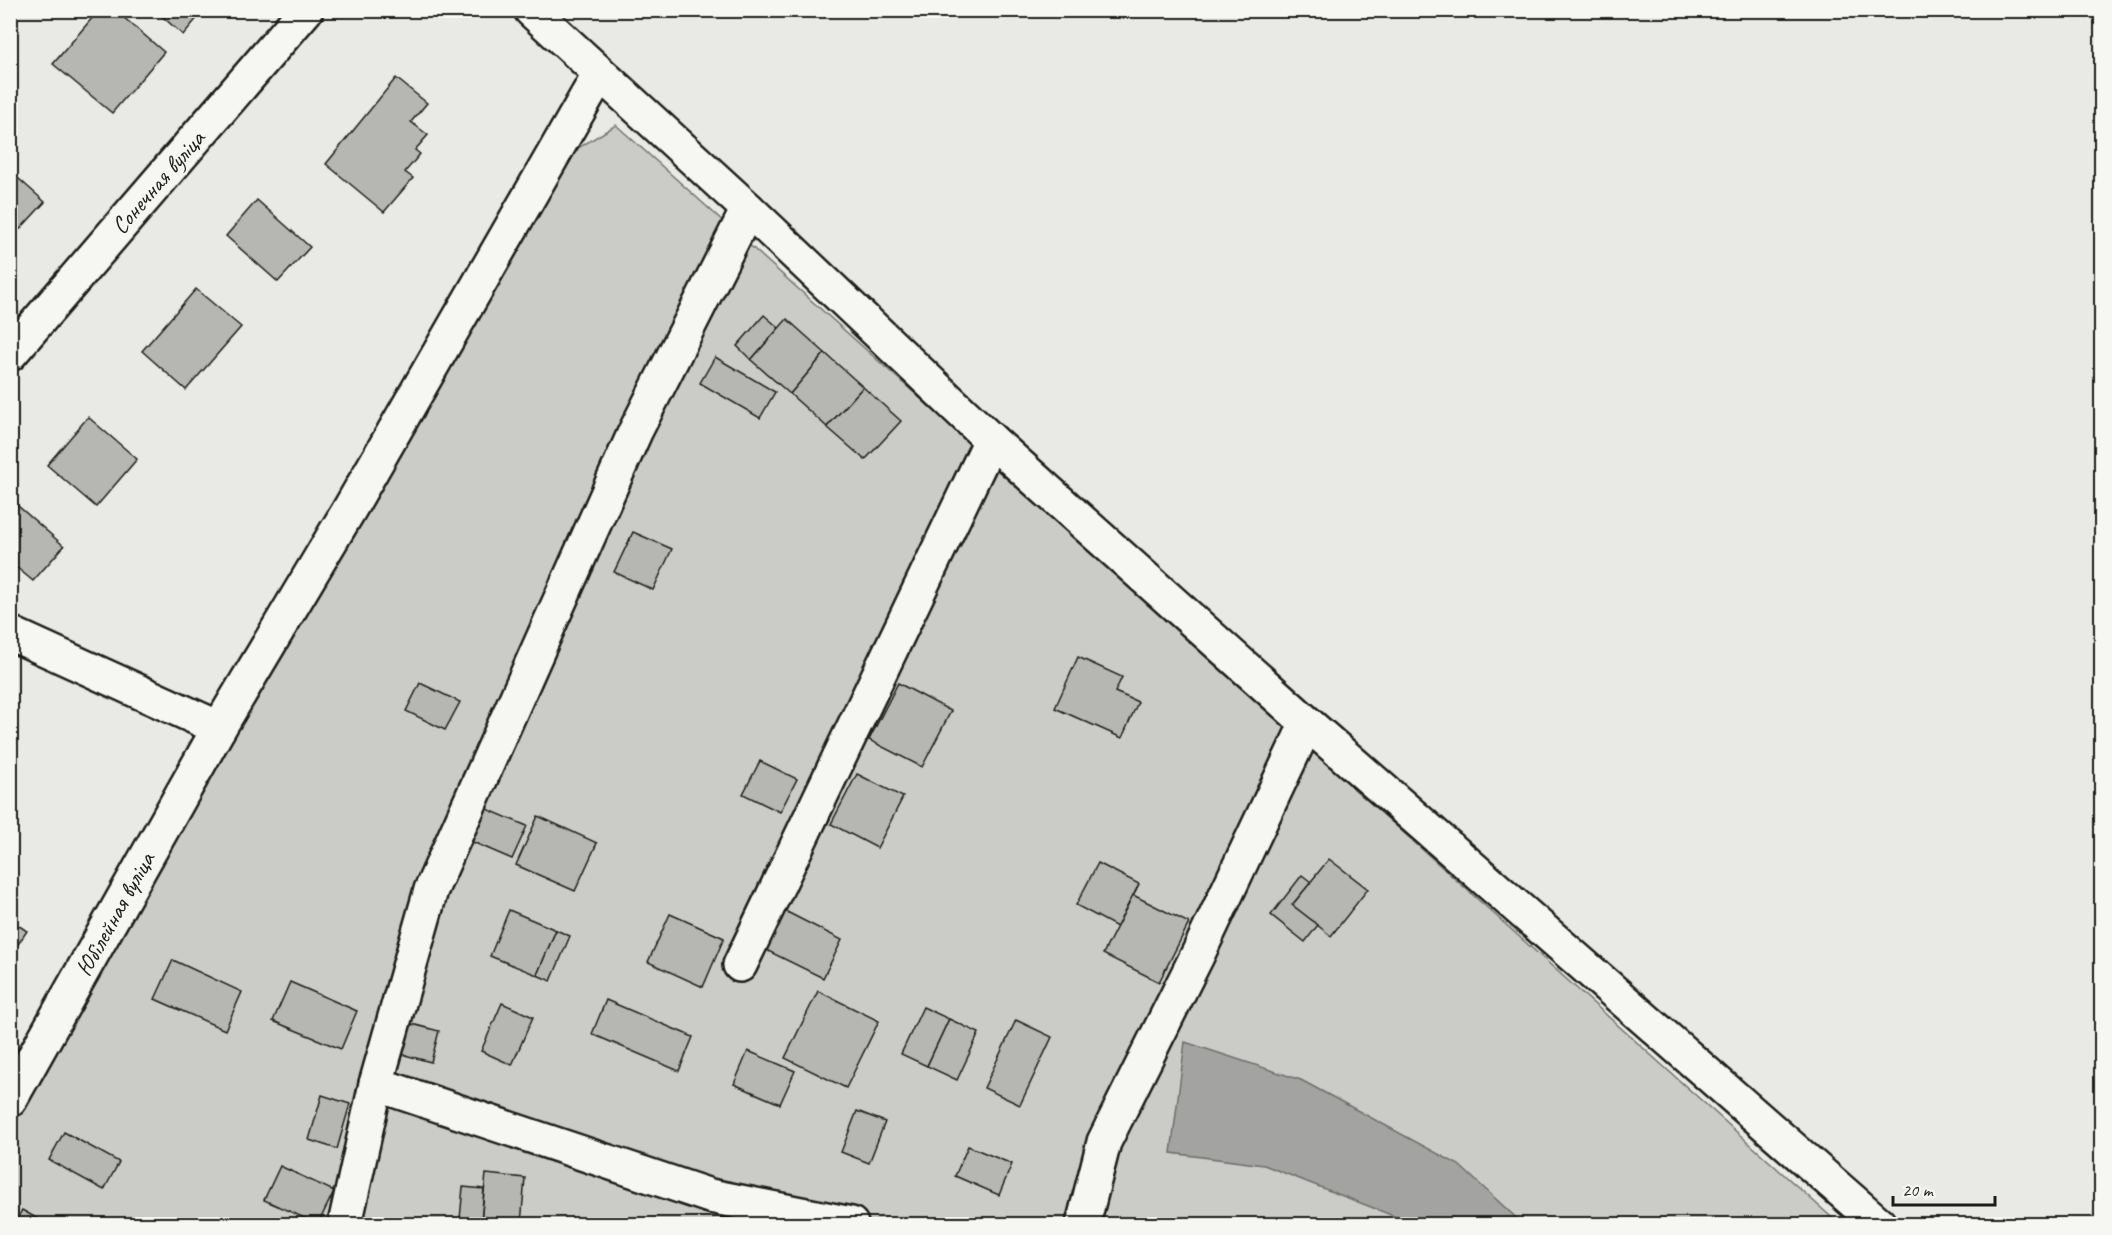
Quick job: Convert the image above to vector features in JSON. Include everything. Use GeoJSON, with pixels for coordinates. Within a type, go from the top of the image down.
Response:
{"type":"FeatureCollection","features":[{"type":"Feature","properties":{"kind":"street","name":"Сонечная вуліца"},"geometry":{"type":"LineString","coordinates":[[10,354],[306,10]]}},
{"type":"Feature","properties":{"kind":"street"},"geometry":{"type":"LineString","coordinates":[[531,10],[599,75],[748,209],[991,440],[1307,723],[1879,1224]]}},
{"type":"Feature","properties":{"kind":"street","name":"Юбілейная вуліца"},"geometry":{"type":"LineString","coordinates":[[10,1100],[219,728],[348,510],[599,75]]}},
{"type":"Feature","properties":{"kind":"street"},"geometry":{"type":"LineString","coordinates":[[345,1224],[376,1084],[431,890],[635,432],[748,209]]}},
{"type":"Feature","properties":{"kind":"street"},"geometry":{"type":"LineString","coordinates":[[740,965],[991,440]]}},
{"type":"Feature","properties":{"kind":"street"},"geometry":{"type":"LineString","coordinates":[[10,633],[219,728]]}},
{"type":"Feature","properties":{"kind":"street"},"geometry":{"type":"LineString","coordinates":[[1083,1224],[1104,1142],[1198,954],[1307,723]]}},
{"type":"Feature","properties":{"kind":"street"},"geometry":{"type":"LineString","coordinates":[[376,1084],[709,1210],[851,1224]]}},
{"type":"Feature","properties":{"kind":"shaded area"},"geometry":{"type":"Polygon","coordinates":[[[616,125],[1839,1224],[11,1224],[11,1125],[555,162],[616,125]]]}},
{"type":"Feature","properties":{"kind":"shaded area"},"geometry":{"type":"Polygon","coordinates":[[[1185,1042],[1301,1080],[1459,1165],[1523,1224],[1414,1224],[1264,1165],[1171,1153],[1185,1042]]]}},
{"type":"Feature","properties":{"kind":"building"},"geometry":{"type":"Polygon","coordinates":[[[99,10],[115,10],[164,52],[112,113],[53,64],[99,10]]]}},
{"type":"Feature","properties":{"kind":"building"},"geometry":{"type":"Polygon","coordinates":[[[155,10],[204,10],[183,35],[155,10]]]}},
{"type":"Feature","properties":{"kind":"building"},"geometry":{"type":"Polygon","coordinates":[[[396,78],[427,103],[411,122],[428,135],[415,150],[420,154],[405,172],[413,178],[384,212],[326,164],[396,78]]]}},
{"type":"Feature","properties":{"kind":"building"},"geometry":{"type":"Polygon","coordinates":[[[10,171],[45,202],[10,240],[10,171]]]}},
{"type":"Feature","properties":{"kind":"building"},"geometry":{"type":"Polygon","coordinates":[[[257,200],[310,247],[278,282],[226,236],[257,200]]]}},
{"type":"Feature","properties":{"kind":"building"},"geometry":{"type":"Polygon","coordinates":[[[196,289],[241,327],[186,390],[142,351],[196,289]]]}},
{"type":"Feature","properties":{"kind":"building"},"geometry":{"type":"Polygon","coordinates":[[[764,315],[779,328],[751,360],[737,346],[764,315]]]}},
{"type":"Feature","properties":{"kind":"building"},"geometry":{"type":"Polygon","coordinates":[[[787,319],[825,353],[790,394],[751,360],[787,319]]]}},
{"type":"Feature","properties":{"kind":"building"},"geometry":{"type":"Polygon","coordinates":[[[825,353],[863,387],[827,427],[790,394],[825,353]]]}},
{"type":"Feature","properties":{"kind":"building"},"geometry":{"type":"Polygon","coordinates":[[[715,357],[775,392],[760,418],[700,383],[715,357]]]}},
{"type":"Feature","properties":{"kind":"building"},"geometry":{"type":"Polygon","coordinates":[[[863,387],[901,421],[865,460],[827,427],[863,387]]]}},
{"type":"Feature","properties":{"kind":"building"},"geometry":{"type":"Polygon","coordinates":[[[88,417],[137,459],[96,507],[47,465],[88,417]]]}},
{"type":"Feature","properties":{"kind":"building"},"geometry":{"type":"Polygon","coordinates":[[[10,499],[64,546],[33,581],[10,562],[10,499]]]}},
{"type":"Feature","properties":{"kind":"building"},"geometry":{"type":"Polygon","coordinates":[[[633,532],[672,549],[653,590],[614,572],[633,532]]]}},
{"type":"Feature","properties":{"kind":"building"},"geometry":{"type":"Polygon","coordinates":[[[1078,657],[1122,677],[1115,692],[1138,702],[1122,738],[1055,708],[1078,657]]]}},
{"type":"Feature","properties":{"kind":"building"},"geometry":{"type":"Polygon","coordinates":[[[420,683],[460,702],[445,730],[406,711],[420,683]]]}},
{"type":"Feature","properties":{"kind":"building"},"geometry":{"type":"Polygon","coordinates":[[[898,683],[951,711],[922,767],[869,740],[898,683]]]}},
{"type":"Feature","properties":{"kind":"building"},"geometry":{"type":"Polygon","coordinates":[[[760,761],[797,779],[780,812],[743,794],[760,761]]]}},
{"type":"Feature","properties":{"kind":"building"},"geometry":{"type":"Polygon","coordinates":[[[857,774],[903,797],[877,848],[831,824],[857,774]]]}},
{"type":"Feature","properties":{"kind":"building"},"geometry":{"type":"Polygon","coordinates":[[[482,807],[527,826],[512,859],[468,840],[482,807]]]}},
{"type":"Feature","properties":{"kind":"building"},"geometry":{"type":"Polygon","coordinates":[[[538,816],[597,843],[575,891],[516,865],[538,816]]]}},
{"type":"Feature","properties":{"kind":"building"},"geometry":{"type":"Polygon","coordinates":[[[1329,859],[1368,889],[1331,936],[1292,905],[1329,859]]]}},
{"type":"Feature","properties":{"kind":"building"},"geometry":{"type":"Polygon","coordinates":[[[1098,863],[1139,884],[1117,927],[1076,905],[1098,863]]]}},
{"type":"Feature","properties":{"kind":"building"},"geometry":{"type":"Polygon","coordinates":[[[1302,875],[1311,882],[1292,905],[1318,925],[1305,942],[1271,915],[1302,875]]]}},
{"type":"Feature","properties":{"kind":"building"},"geometry":{"type":"Polygon","coordinates":[[[1133,895],[1189,923],[1159,982],[1103,954],[1133,895]]]}},
{"type":"Feature","properties":{"kind":"building"},"geometry":{"type":"Polygon","coordinates":[[[509,910],[556,930],[537,975],[490,956],[509,910]]]}},
{"type":"Feature","properties":{"kind":"building"},"geometry":{"type":"Polygon","coordinates":[[[783,910],[842,940],[823,978],[764,949],[783,910]]]}},
{"type":"Feature","properties":{"kind":"building"},"geometry":{"type":"Polygon","coordinates":[[[670,914],[724,938],[703,987],[648,962],[670,914]]]}},
{"type":"Feature","properties":{"kind":"building"},"geometry":{"type":"Polygon","coordinates":[[[10,920],[27,931],[10,956],[10,920]]]}},
{"type":"Feature","properties":{"kind":"building"},"geometry":{"type":"Polygon","coordinates":[[[556,930],[570,936],[551,981],[537,975],[556,930]]]}},
{"type":"Feature","properties":{"kind":"building"},"geometry":{"type":"Polygon","coordinates":[[[173,960],[242,992],[225,1030],[155,999],[173,960]]]}},
{"type":"Feature","properties":{"kind":"building"},"geometry":{"type":"Polygon","coordinates":[[[290,982],[357,1011],[341,1049],[273,1021],[290,982]]]}},
{"type":"Feature","properties":{"kind":"building"},"geometry":{"type":"Polygon","coordinates":[[[818,991],[879,1021],[846,1088],[785,1058],[818,991]]]}},
{"type":"Feature","properties":{"kind":"building"},"geometry":{"type":"Polygon","coordinates":[[[606,1000],[693,1037],[679,1071],[592,1034],[606,1000]]]}},
{"type":"Feature","properties":{"kind":"building"},"geometry":{"type":"Polygon","coordinates":[[[502,1003],[533,1017],[512,1065],[481,1051],[502,1003]]]}},
{"type":"Feature","properties":{"kind":"building"},"geometry":{"type":"Polygon","coordinates":[[[923,1007],[949,1019],[927,1066],[901,1054],[923,1007]]]}},
{"type":"Feature","properties":{"kind":"building"},"geometry":{"type":"Polygon","coordinates":[[[949,1019],[979,1033],[957,1080],[927,1066],[949,1019]]]}},
{"type":"Feature","properties":{"kind":"building"},"geometry":{"type":"Polygon","coordinates":[[[1016,1020],[1052,1037],[1020,1105],[984,1088],[1016,1020]]]}},
{"type":"Feature","properties":{"kind":"building"},"geometry":{"type":"Polygon","coordinates":[[[408,1023],[439,1031],[431,1062],[401,1054],[408,1023]]]}},
{"type":"Feature","properties":{"kind":"building"},"geometry":{"type":"Polygon","coordinates":[[[748,1051],[795,1071],[780,1104],[734,1084],[748,1051]]]}},
{"type":"Feature","properties":{"kind":"building"},"geometry":{"type":"Polygon","coordinates":[[[322,1095],[350,1104],[337,1149],[309,1140],[322,1095]]]}},
{"type":"Feature","properties":{"kind":"building"},"geometry":{"type":"Polygon","coordinates":[[[857,1111],[885,1122],[869,1163],[841,1152],[857,1111]]]}},
{"type":"Feature","properties":{"kind":"building"},"geometry":{"type":"Polygon","coordinates":[[[64,1132],[119,1162],[104,1190],[49,1160],[64,1132]]]}},
{"type":"Feature","properties":{"kind":"building"},"geometry":{"type":"Polygon","coordinates":[[[968,1146],[1012,1164],[999,1195],[955,1176],[968,1146]]]}},
{"type":"Feature","properties":{"kind":"building"},"geometry":{"type":"Polygon","coordinates":[[[280,1166],[334,1191],[318,1224],[264,1200],[280,1166]]]}},
{"type":"Feature","properties":{"kind":"building"},"geometry":{"type":"Polygon","coordinates":[[[486,1174],[525,1178],[521,1224],[481,1221],[486,1174]]]}},
{"type":"Feature","properties":{"kind":"building"},"geometry":{"type":"Polygon","coordinates":[[[463,1187],[484,1189],[481,1221],[460,1219],[463,1187]]]}},
{"type":"Feature","properties":{"kind":"building"},"geometry":{"type":"Polygon","coordinates":[[[22,1210],[47,1224],[14,1224],[22,1210]]]}}]}
